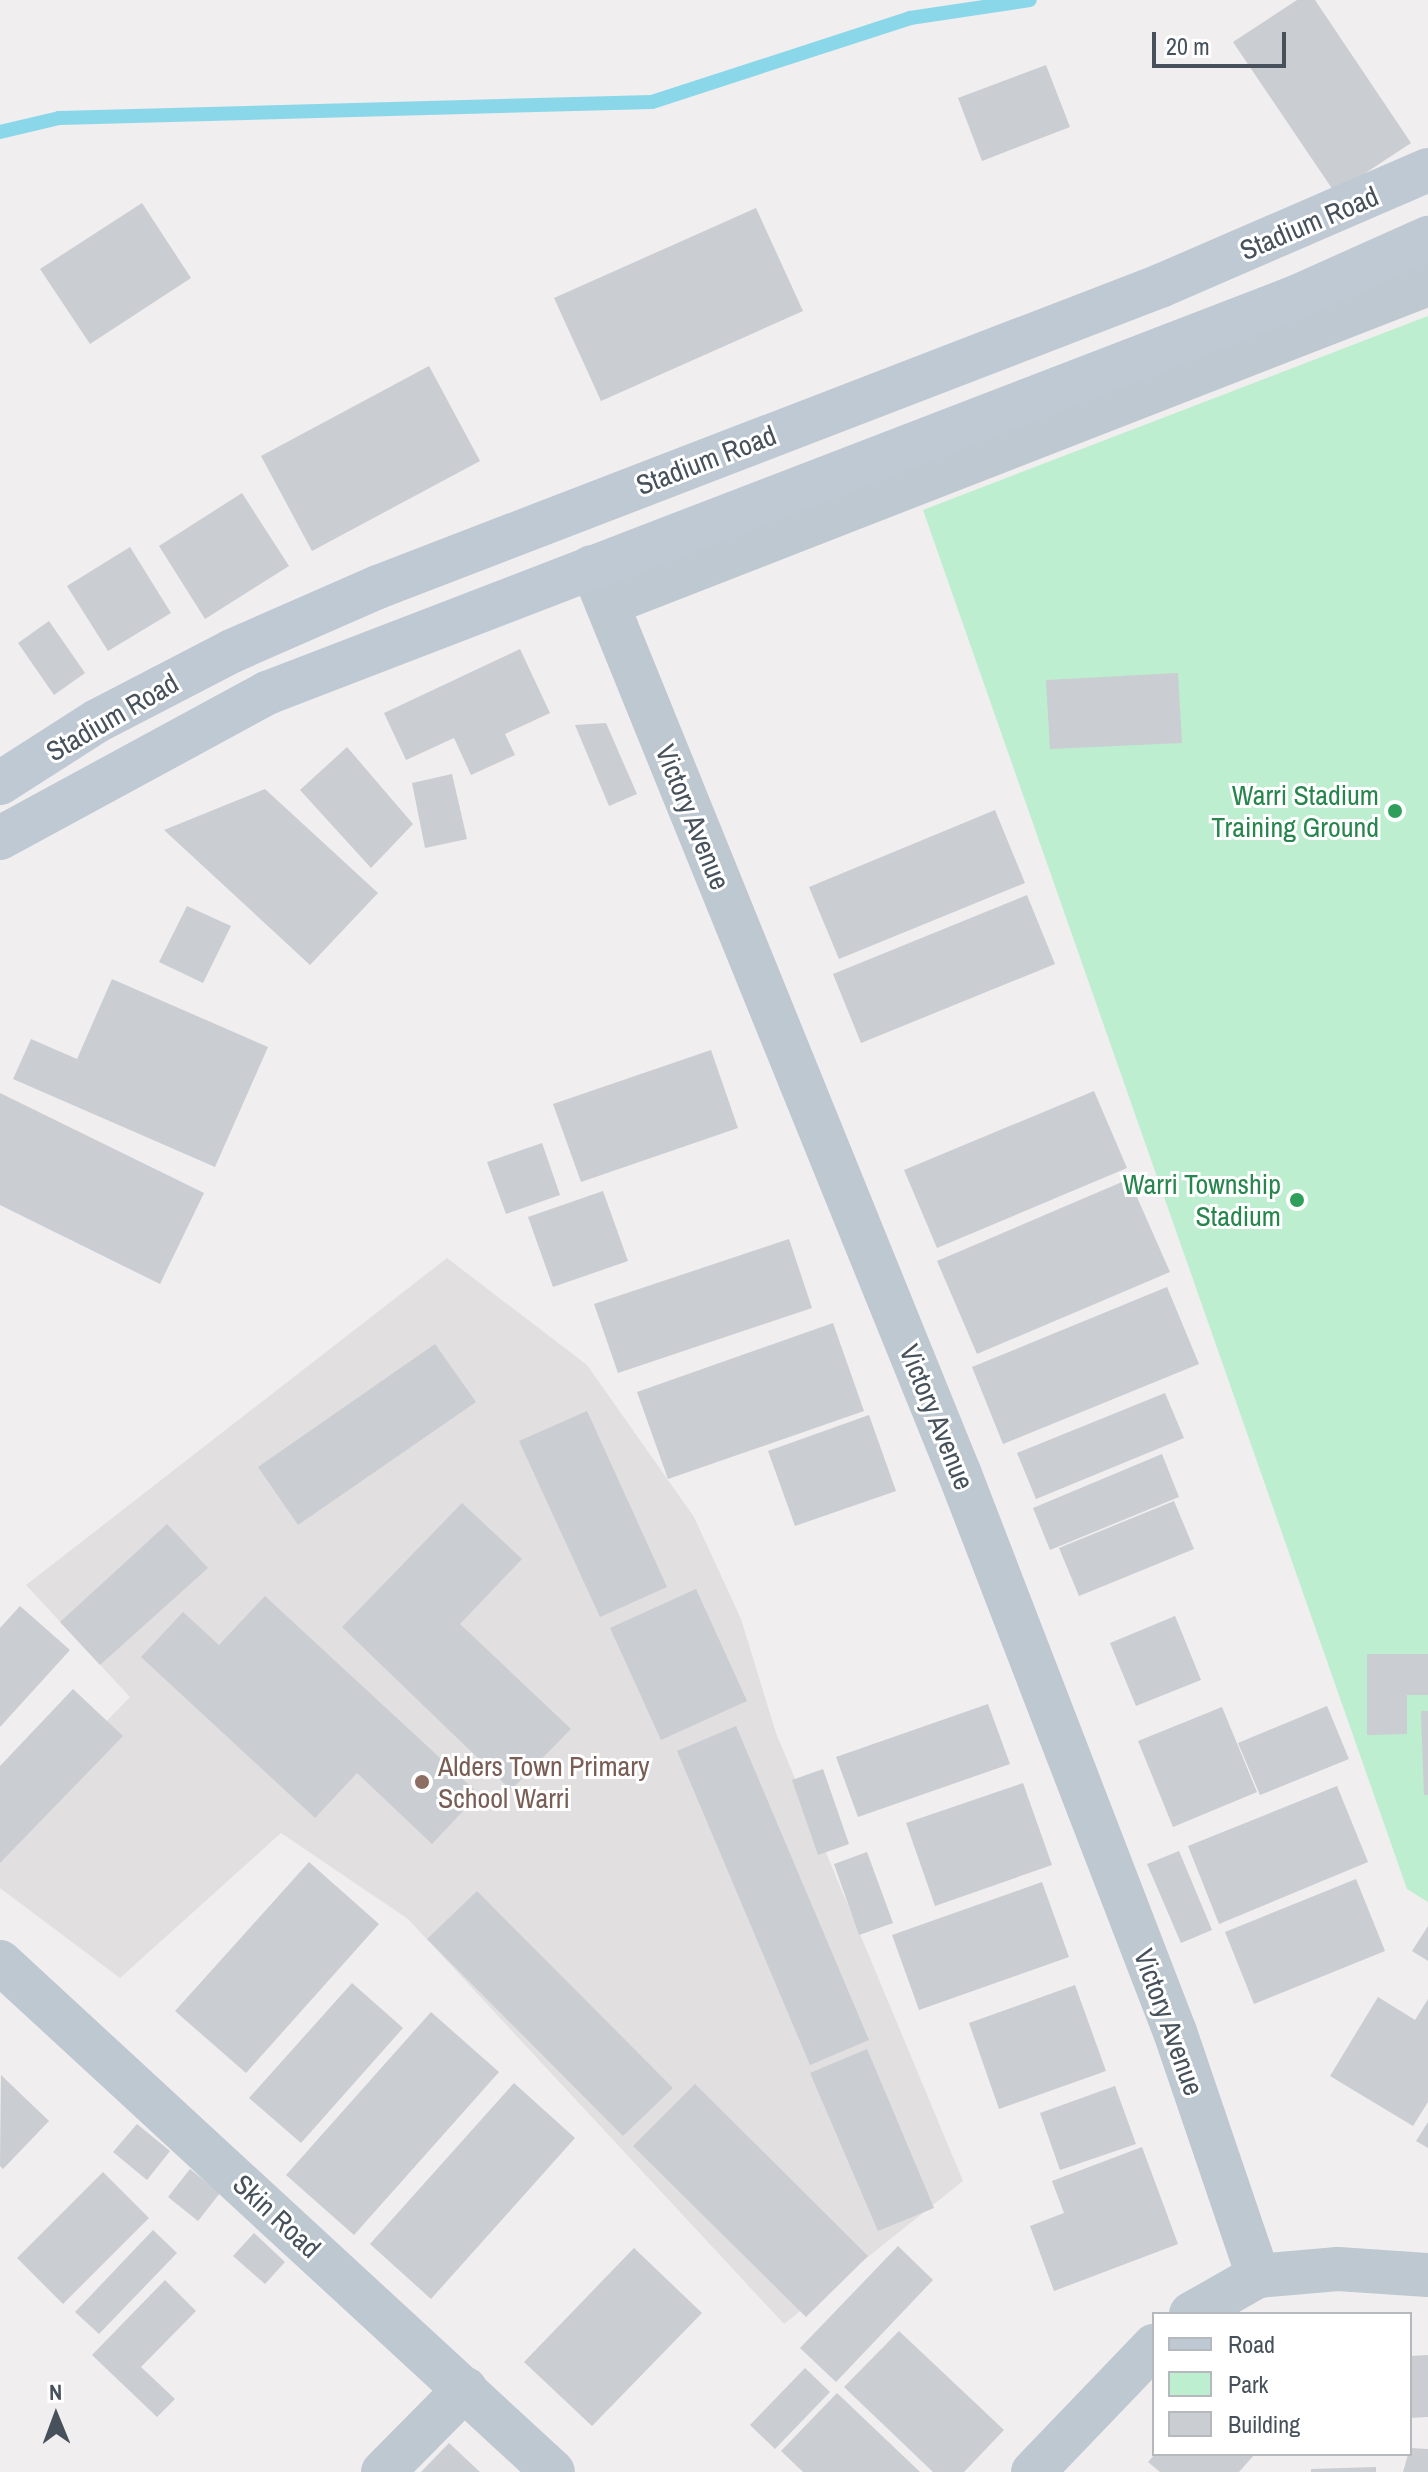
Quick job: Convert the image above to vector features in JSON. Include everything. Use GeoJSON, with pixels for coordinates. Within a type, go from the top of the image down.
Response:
{"type":"FeatureCollection","features":[{"type":"Feature","properties":{"kind":"main road","name":"Stadium Road"},"geometry":{"type":"LineString","coordinates":[[0,783],[97,721],[205,665],[378,587],[1160,286],[1428,170]]}},
{"type":"Feature","properties":{"kind":"main road","name":"Stadium Road"},"geometry":{"type":"LineString","coordinates":[[0,838],[267,693],[599,586],[1296,297],[1428,238]]}},
{"type":"Feature","properties":{"kind":"street"},"geometry":{"type":"LineString","coordinates":[[599,586],[1428,284]]}},
{"type":"Feature","properties":{"kind":"street","name":"Victory Avenue"},"geometry":{"type":"LineString","coordinates":[[599,586],[959,1472],[1175,2032],[1258,2276]]}},
{"type":"Feature","properties":{"kind":"street","name":"Skin Road"},"geometry":{"type":"LineString","coordinates":[[7,1981],[465,2389],[553,2472]]}},
{"type":"Feature","properties":{"kind":"street"},"geometry":{"type":"LineString","coordinates":[[1195,2312],[1258,2276],[1338,2269],[1428,2275]]}},
{"type":"Feature","properties":{"kind":"street"},"geometry":{"type":"LineString","coordinates":[[1033,2472],[1152,2348]]}},
{"type":"Feature","properties":{"kind":"street"},"geometry":{"type":"LineString","coordinates":[[383,2472],[465,2389]]}},
{"type":"Feature","properties":{"kind":"shaded area","name":"Alders Town Primary School Warri"},"geometry":{"type":"Polygon","coordinates":[[[447,1258],[587,1365],[694,1517],[741,1619],[776,1733],[963,2181],[784,2324],[408,1919],[281,1833],[120,1978],[0,1888],[0,1831],[130,1697],[26,1585],[447,1258]]]}},
{"type":"Feature","properties":{"kind":"green space","name":"Warri Township Stadium"},"geometry":{"type":"Polygon","coordinates":[[[1428,316],[1428,1902],[1407,1889],[923,510],[1428,316]]]}},
{"type":"Feature","properties":{"kind":"building"},"geometry":{"type":"Polygon","coordinates":[[[1297,0],[1315,0],[1411,143],[1335,193],[1233,42],[1297,0]]]}},
{"type":"Feature","properties":{"kind":"building"},"geometry":{"type":"Polygon","coordinates":[[[1046,65],[1070,127],[982,161],[958,98],[1046,65]]]}},
{"type":"Feature","properties":{"kind":"building"},"geometry":{"type":"Polygon","coordinates":[[[142,203],[191,278],[90,344],[40,269],[142,203]]]}},
{"type":"Feature","properties":{"kind":"building"},"geometry":{"type":"Polygon","coordinates":[[[756,208],[803,311],[601,401],[554,298],[756,208]]]}},
{"type":"Feature","properties":{"kind":"building"},"geometry":{"type":"Polygon","coordinates":[[[429,366],[480,461],[312,551],[261,456],[429,366]]]}},
{"type":"Feature","properties":{"kind":"building"},"geometry":{"type":"Polygon","coordinates":[[[242,493],[289,566],[205,619],[159,546],[242,493]]]}},
{"type":"Feature","properties":{"kind":"building"},"geometry":{"type":"Polygon","coordinates":[[[130,547],[171,613],[108,651],[67,586],[130,547]]]}},
{"type":"Feature","properties":{"kind":"building"},"geometry":{"type":"Polygon","coordinates":[[[49,621],[85,673],[54,695],[18,643],[49,621]]]}},
{"type":"Feature","properties":{"kind":"building"},"geometry":{"type":"Polygon","coordinates":[[[520,649],[550,713],[505,734],[515,755],[471,775],[454,738],[406,760],[384,713],[520,649]]]}},
{"type":"Feature","properties":{"kind":"building"},"geometry":{"type":"Polygon","coordinates":[[[1178,673],[1182,743],[1050,749],[1046,680],[1178,673]]]}},
{"type":"Feature","properties":{"kind":"building"},"geometry":{"type":"Polygon","coordinates":[[[606,723],[637,794],[609,806],[575,725],[606,723]]]}},
{"type":"Feature","properties":{"kind":"building"},"geometry":{"type":"Polygon","coordinates":[[[347,747],[413,824],[371,868],[300,790],[347,747]]]}},
{"type":"Feature","properties":{"kind":"building"},"geometry":{"type":"Polygon","coordinates":[[[452,774],[467,839],[425,848],[412,783],[452,774]]]}},
{"type":"Feature","properties":{"kind":"building"},"geometry":{"type":"Polygon","coordinates":[[[265,789],[378,893],[310,965],[164,830],[265,789]]]}},
{"type":"Feature","properties":{"kind":"building"},"geometry":{"type":"Polygon","coordinates":[[[995,810],[1025,883],[839,959],[809,887],[995,810]]]}},
{"type":"Feature","properties":{"kind":"building"},"geometry":{"type":"Polygon","coordinates":[[[1027,895],[1055,964],[861,1043],[833,974],[1027,895]]]}},
{"type":"Feature","properties":{"kind":"building"},"geometry":{"type":"Polygon","coordinates":[[[187,906],[231,926],[203,983],[159,962],[187,906]]]}},
{"type":"Feature","properties":{"kind":"building"},"geometry":{"type":"Polygon","coordinates":[[[112,979],[268,1047],[215,1167],[13,1079],[31,1039],[77,1059],[112,979]]]}},
{"type":"Feature","properties":{"kind":"building"},"geometry":{"type":"Polygon","coordinates":[[[711,1050],[738,1128],[581,1182],[553,1104],[711,1050]]]}},
{"type":"Feature","properties":{"kind":"building"},"geometry":{"type":"Polygon","coordinates":[[[1094,1091],[1127,1168],[937,1248],[904,1170],[1094,1091]]]}},
{"type":"Feature","properties":{"kind":"building"},"geometry":{"type":"Polygon","coordinates":[[[0,1093],[204,1193],[160,1284],[0,1205],[0,1093]]]}},
{"type":"Feature","properties":{"kind":"building"},"geometry":{"type":"Polygon","coordinates":[[[542,1143],[560,1195],[506,1214],[487,1162],[542,1143]]]}},
{"type":"Feature","properties":{"kind":"building"},"geometry":{"type":"Polygon","coordinates":[[[1129,1179],[1170,1272],[977,1354],[937,1261],[1129,1179]]]}},
{"type":"Feature","properties":{"kind":"building"},"geometry":{"type":"Polygon","coordinates":[[[603,1191],[628,1261],[553,1287],[528,1217],[603,1191]]]}},
{"type":"Feature","properties":{"kind":"building"},"geometry":{"type":"Polygon","coordinates":[[[789,1239],[812,1308],[618,1373],[594,1304],[789,1239]]]}},
{"type":"Feature","properties":{"kind":"building"},"geometry":{"type":"Polygon","coordinates":[[[1167,1287],[1199,1364],[1003,1444],[972,1367],[1167,1287]]]}},
{"type":"Feature","properties":{"kind":"building"},"geometry":{"type":"Polygon","coordinates":[[[833,1323],[864,1411],[668,1479],[637,1392],[833,1323]]]}},
{"type":"Feature","properties":{"kind":"building"},"geometry":{"type":"Polygon","coordinates":[[[435,1344],[476,1402],[298,1525],[258,1467],[435,1344]]]}},
{"type":"Feature","properties":{"kind":"building"},"geometry":{"type":"Polygon","coordinates":[[[1165,1393],[1184,1438],[1036,1499],[1017,1453],[1165,1393]]]}},
{"type":"Feature","properties":{"kind":"building"},"geometry":{"type":"Polygon","coordinates":[[[587,1411],[667,1587],[600,1617],[519,1441],[587,1411]]]}},
{"type":"Feature","properties":{"kind":"building"},"geometry":{"type":"Polygon","coordinates":[[[869,1415],[896,1491],[795,1526],[768,1451],[869,1415]]]}},
{"type":"Feature","properties":{"kind":"building"},"geometry":{"type":"Polygon","coordinates":[[[1162,1454],[1179,1497],[1050,1550],[1033,1508],[1162,1454]]]}},
{"type":"Feature","properties":{"kind":"building"},"geometry":{"type":"Polygon","coordinates":[[[1174,1501],[1194,1549],[1079,1596],[1059,1548],[1174,1501]]]}},
{"type":"Feature","properties":{"kind":"building"},"geometry":{"type":"Polygon","coordinates":[[[462,1503],[522,1559],[460,1624],[571,1729],[511,1790],[342,1627],[462,1503]]]}},
{"type":"Feature","properties":{"kind":"building"},"geometry":{"type":"Polygon","coordinates":[[[167,1524],[208,1568],[100,1665],[60,1622],[167,1524]]]}},
{"type":"Feature","properties":{"kind":"building"},"geometry":{"type":"Polygon","coordinates":[[[696,1589],[747,1701],[661,1740],[610,1628],[696,1589]]]}},
{"type":"Feature","properties":{"kind":"building"},"geometry":{"type":"Polygon","coordinates":[[[265,1596],[479,1794],[432,1844],[357,1773],[315,1818],[141,1657],[183,1612],[219,1645],[265,1596]]]}},
{"type":"Feature","properties":{"kind":"building"},"geometry":{"type":"Polygon","coordinates":[[[20,1606],[70,1650],[0,1727],[0,1628],[20,1606]]]}},
{"type":"Feature","properties":{"kind":"building"},"geometry":{"type":"Polygon","coordinates":[[[1175,1616],[1201,1680],[1136,1706],[1110,1643],[1175,1616]]]}},
{"type":"Feature","properties":{"kind":"building"},"geometry":{"type":"Polygon","coordinates":[[[1367,1654],[1428,1654],[1428,1695],[1407,1695],[1407,1734],[1367,1735],[1367,1654]]]}},
{"type":"Feature","properties":{"kind":"building"},"geometry":{"type":"Polygon","coordinates":[[[73,1689],[123,1736],[0,1863],[0,1766],[73,1689]]]}},
{"type":"Feature","properties":{"kind":"building"},"geometry":{"type":"Polygon","coordinates":[[[988,1704],[1010,1764],[858,1817],[836,1757],[988,1704]]]}},
{"type":"Feature","properties":{"kind":"building"},"geometry":{"type":"Polygon","coordinates":[[[1327,1706],[1349,1759],[1260,1795],[1238,1743],[1327,1706]]]}},
{"type":"Feature","properties":{"kind":"building"},"geometry":{"type":"Polygon","coordinates":[[[1222,1707],[1257,1792],[1173,1827],[1138,1741],[1222,1707]]]}},
{"type":"Feature","properties":{"kind":"building"},"geometry":{"type":"Polygon","coordinates":[[[1421,1711],[1428,1711],[1428,1795],[1424,1795],[1421,1711]]]}},
{"type":"Feature","properties":{"kind":"building"},"geometry":{"type":"Polygon","coordinates":[[[736,1726],[869,2040],[810,2065],[677,1751],[736,1726]]]}},
{"type":"Feature","properties":{"kind":"building"},"geometry":{"type":"Polygon","coordinates":[[[823,1769],[849,1844],[818,1855],[792,1780],[823,1769]]]}},
{"type":"Feature","properties":{"kind":"building"},"geometry":{"type":"Polygon","coordinates":[[[1023,1783],[1052,1865],[935,1906],[906,1823],[1023,1783]]]}},
{"type":"Feature","properties":{"kind":"building"},"geometry":{"type":"Polygon","coordinates":[[[1337,1786],[1368,1862],[1219,1924],[1188,1846],[1337,1786]]]}},
{"type":"Feature","properties":{"kind":"building"},"geometry":{"type":"Polygon","coordinates":[[[1179,1851],[1212,1930],[1181,1943],[1147,1864],[1179,1851]]]}},
{"type":"Feature","properties":{"kind":"building"},"geometry":{"type":"Polygon","coordinates":[[[867,1852],[893,1923],[859,1935],[834,1864],[867,1852]]]}},
{"type":"Feature","properties":{"kind":"building"},"geometry":{"type":"Polygon","coordinates":[[[309,1862],[379,1924],[246,2073],[175,2011],[309,1862]]]}},
{"type":"Feature","properties":{"kind":"building"},"geometry":{"type":"Polygon","coordinates":[[[1356,1879],[1385,1951],[1254,2004],[1225,1932],[1356,1879]]]}},
{"type":"Feature","properties":{"kind":"building"},"geometry":{"type":"Polygon","coordinates":[[[1042,1882],[1069,1957],[919,2010],[892,1935],[1042,1882]]]}},
{"type":"Feature","properties":{"kind":"building"},"geometry":{"type":"Polygon","coordinates":[[[477,1891],[673,2088],[623,2136],[427,1939],[477,1891]]]}},
{"type":"Feature","properties":{"kind":"building"},"geometry":{"type":"Polygon","coordinates":[[[1428,1926],[1428,1961],[1412,1951],[1428,1926]]]}},
{"type":"Feature","properties":{"kind":"building"},"geometry":{"type":"Polygon","coordinates":[[[352,1983],[403,2028],[301,2143],[249,2098],[352,1983]]]}},
{"type":"Feature","properties":{"kind":"building"},"geometry":{"type":"Polygon","coordinates":[[[1075,1985],[1106,2071],[999,2109],[969,2023],[1075,1985]]]}},
{"type":"Feature","properties":{"kind":"building"},"geometry":{"type":"Polygon","coordinates":[[[1378,1997],[1415,2020],[1428,1999],[1428,2102],[1413,2126],[1330,2076],[1378,1997]]]}},
{"type":"Feature","properties":{"kind":"building"},"geometry":{"type":"Polygon","coordinates":[[[431,2012],[499,2072],[354,2235],[286,2175],[431,2012]]]}},
{"type":"Feature","properties":{"kind":"building"},"geometry":{"type":"Polygon","coordinates":[[[867,2049],[934,2208],[878,2231],[810,2073],[867,2049]]]}},
{"type":"Feature","properties":{"kind":"building"},"geometry":{"type":"Polygon","coordinates":[[[1,2075],[49,2121],[3,2169],[0,2166],[1,2075]]]}},
{"type":"Feature","properties":{"kind":"building"},"geometry":{"type":"Polygon","coordinates":[[[514,2083],[575,2138],[431,2299],[370,2244],[514,2083]]]}},
{"type":"Feature","properties":{"kind":"building"},"geometry":{"type":"Polygon","coordinates":[[[695,2084],[868,2256],[806,2317],[633,2146],[695,2084]]]}},
{"type":"Feature","properties":{"kind":"building"},"geometry":{"type":"Polygon","coordinates":[[[1115,2086],[1136,2144],[1060,2170],[1040,2113],[1115,2086]]]}},
{"type":"Feature","properties":{"kind":"building"},"geometry":{"type":"Polygon","coordinates":[[[1428,2122],[1428,2148],[1416,2141],[1428,2122]]]}},
{"type":"Feature","properties":{"kind":"building"},"geometry":{"type":"Polygon","coordinates":[[[137,2124],[170,2151],[147,2180],[113,2152],[137,2124]]]}},
{"type":"Feature","properties":{"kind":"building"},"geometry":{"type":"Polygon","coordinates":[[[1142,2147],[1178,2244],[1054,2291],[1030,2226],[1064,2213],[1052,2181],[1142,2147]]]}},
{"type":"Feature","properties":{"kind":"building"},"geometry":{"type":"Polygon","coordinates":[[[190,2169],[220,2193],[198,2221],[168,2197],[190,2169]]]}},
{"type":"Feature","properties":{"kind":"building"},"geometry":{"type":"Polygon","coordinates":[[[103,2172],[149,2218],[63,2304],[17,2258],[103,2172]]]}},
{"type":"Feature","properties":{"kind":"building"},"geometry":{"type":"Polygon","coordinates":[[[153,2230],[177,2253],[99,2334],[75,2312],[153,2230]]]}},
{"type":"Feature","properties":{"kind":"building"},"geometry":{"type":"Polygon","coordinates":[[[254,2233],[285,2262],[265,2284],[233,2256],[254,2233]]]}},
{"type":"Feature","properties":{"kind":"building"},"geometry":{"type":"Polygon","coordinates":[[[898,2246],[933,2280],[836,2382],[800,2348],[898,2246]]]}},
{"type":"Feature","properties":{"kind":"building"},"geometry":{"type":"Polygon","coordinates":[[[634,2248],[702,2313],[592,2426],[524,2362],[634,2248]]]}},
{"type":"Feature","properties":{"kind":"building"},"geometry":{"type":"Polygon","coordinates":[[[165,2280],[196,2311],[141,2367],[175,2399],[157,2417],[92,2355],[165,2280]]]}},
{"type":"Feature","properties":{"kind":"building"},"geometry":{"type":"Polygon","coordinates":[[[899,2331],[1004,2430],[964,2472],[933,2472],[844,2387],[899,2331]]]}},
{"type":"Feature","properties":{"kind":"building"},"geometry":{"type":"Polygon","coordinates":[[[1428,2355],[1428,2417],[1412,2418],[1412,2356],[1428,2355]]]}},
{"type":"Feature","properties":{"kind":"building"},"geometry":{"type":"Polygon","coordinates":[[[805,2368],[830,2392],[775,2449],[750,2425],[805,2368]]]}},
{"type":"Feature","properties":{"kind":"building"},"geometry":{"type":"Polygon","coordinates":[[[837,2393],[920,2472],[803,2472],[781,2451],[837,2393]]]}},
{"type":"Feature","properties":{"kind":"building"},"geometry":{"type":"Polygon","coordinates":[[[449,2443],[480,2472],[421,2472],[449,2443]]]}},
{"type":"Feature","properties":{"kind":"building"},"geometry":{"type":"Polygon","coordinates":[[[1412,2448],[1428,2449],[1428,2472],[1403,2472],[1408,2456],[1412,2456],[1412,2448]]]}},
{"type":"Feature","properties":{"kind":"building"},"geometry":{"type":"Polygon","coordinates":[[[1153,2456],[1253,2456],[1239,2472],[1160,2472],[1148,2462],[1153,2456]]]}},
{"type":"Feature","properties":{"kind":"building"},"geometry":{"type":"Polygon","coordinates":[[[1376,2467],[1376,2472],[1311,2472],[1311,2469],[1376,2467]]]}},
{"type":"Feature","properties":{"kind":"waterway"},"geometry":{"type":"LineString","coordinates":[[0,132],[59,118],[652,102],[910,18],[1030,0]]}},
{"type":"Feature","properties":{"kind":"place","name":"Warri Stadium Training Ground"},"geometry":{"type":"Point","coordinates":[1395,811]}},
{"type":"Feature","properties":{"kind":"place","name":"Warri Township Stadium"},"geometry":{"type":"Point","coordinates":[1297,1200]}},
{"type":"Feature","properties":{"kind":"place","name":"Alders Town Primary School Warri"},"geometry":{"type":"Point","coordinates":[422,1782]}}]}
